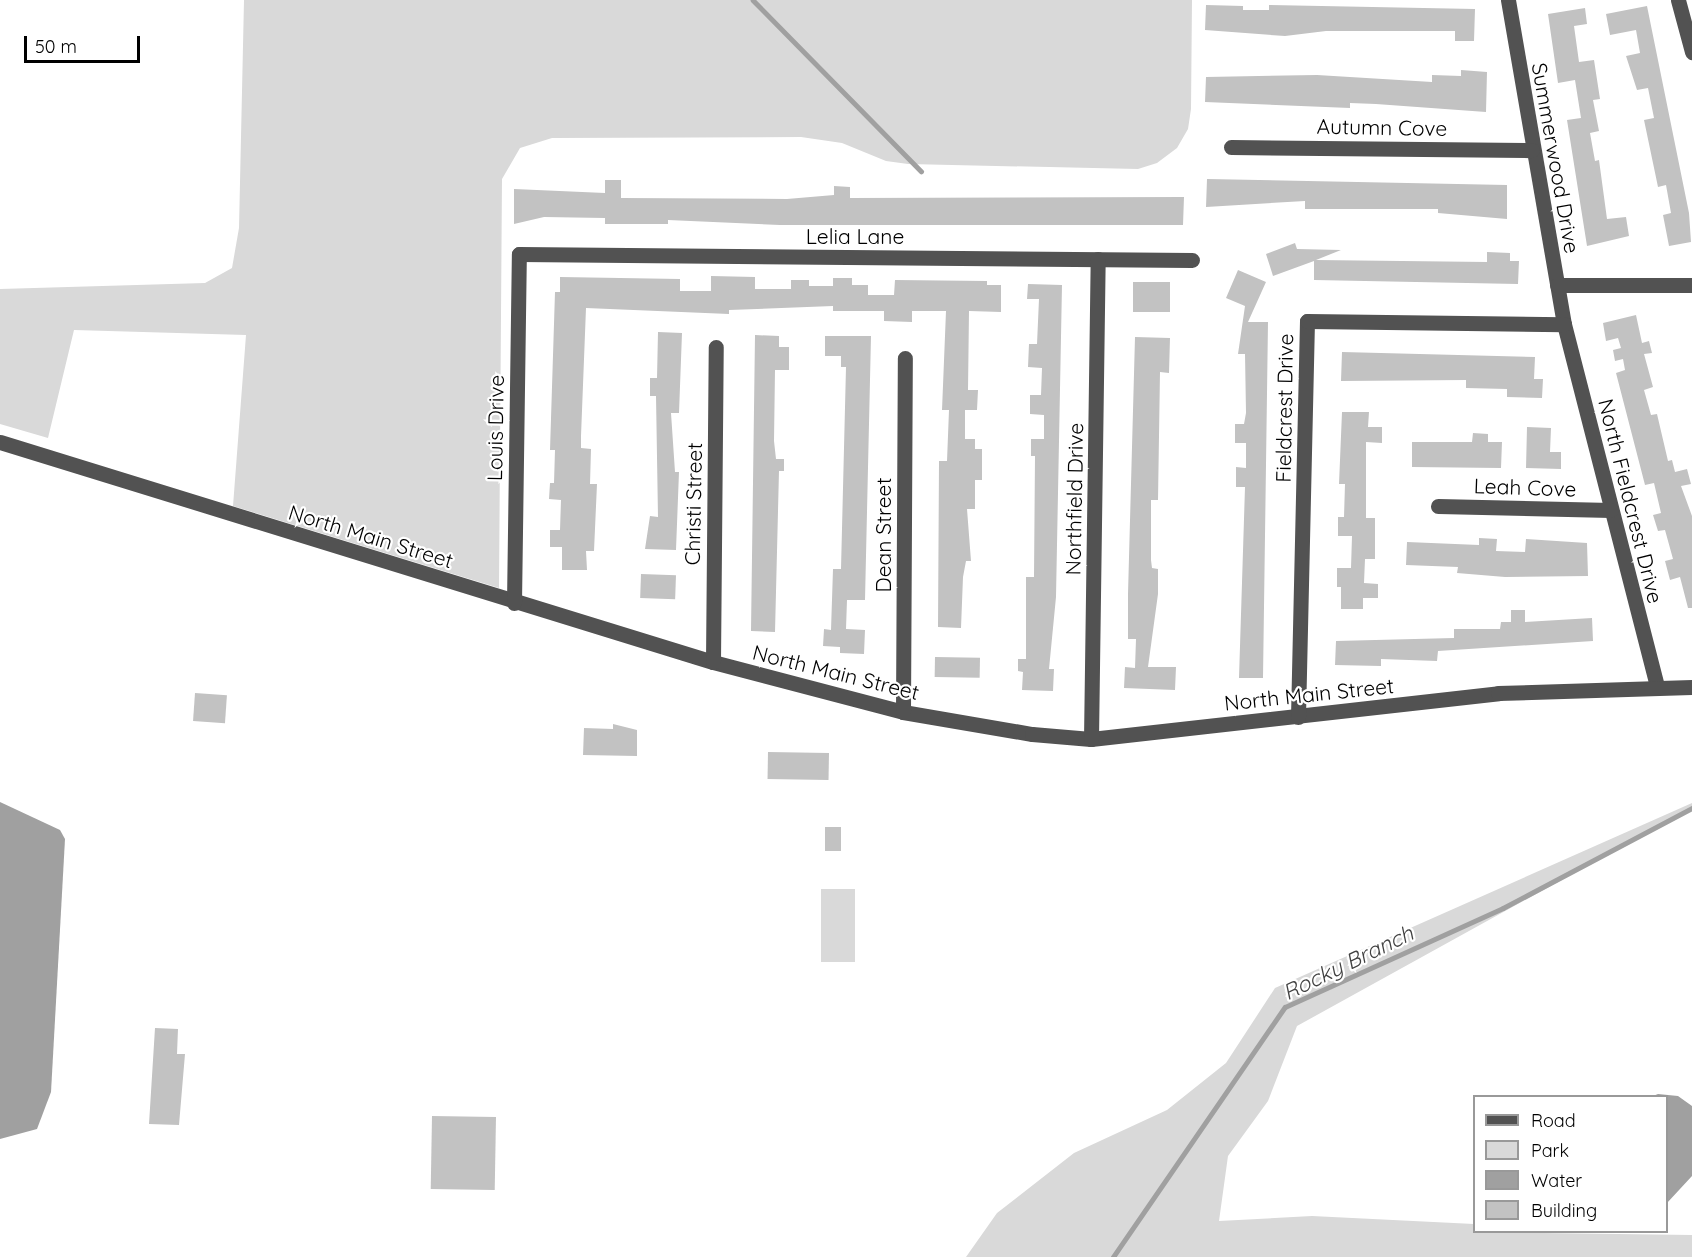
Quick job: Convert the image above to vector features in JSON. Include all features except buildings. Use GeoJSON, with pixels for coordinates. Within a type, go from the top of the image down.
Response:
{"type":"FeatureCollection","features":[{"type":"Feature","properties":{"kind":"street","name":"Summerwood Drive"},"geometry":{"type":"LineString","coordinates":[[1508,0],[1532,150],[1564,324]]}},
{"type":"Feature","properties":{"kind":"street"},"geometry":{"type":"LineString","coordinates":[[1678,0],[1692,52]]}},
{"type":"Feature","properties":{"kind":"street","name":"Autumn Cove"},"geometry":{"type":"LineString","coordinates":[[1231,147],[1532,150]]}},
{"type":"Feature","properties":{"kind":"street","name":"Lelia Lane"},"geometry":{"type":"LineString","coordinates":[[519,254],[1192,260]]}},
{"type":"Feature","properties":{"kind":"street","name":"Louis Drive"},"geometry":{"type":"LineString","coordinates":[[514,603],[519,254]]}},
{"type":"Feature","properties":{"kind":"street","name":"Northfield Drive"},"geometry":{"type":"LineString","coordinates":[[1091,739],[1098,259]]}},
{"type":"Feature","properties":{"kind":"street"},"geometry":{"type":"LineString","coordinates":[[1557,285],[1692,285]]}},
{"type":"Feature","properties":{"kind":"street","name":"Fieldcrest Drive"},"geometry":{"type":"LineString","coordinates":[[1298,717],[1307,321],[1564,324]]}},
{"type":"Feature","properties":{"kind":"street","name":"North Fieldcrest Drive"},"geometry":{"type":"LineString","coordinates":[[1564,324],[1657,687]]}},
{"type":"Feature","properties":{"kind":"street","name":"Christi Street"},"geometry":{"type":"LineString","coordinates":[[713,662],[716,347]]}},
{"type":"Feature","properties":{"kind":"street","name":"Dean Street"},"geometry":{"type":"LineString","coordinates":[[903,712],[905,357]]}},
{"type":"Feature","properties":{"kind":"street","name":"North Main Street"},"geometry":{"type":"LineString","coordinates":[[0,442],[514,603],[713,662],[903,712],[1091,739],[1497,693],[1692,687]]}},
{"type":"Feature","properties":{"kind":"street","name":"Leah Cove"},"geometry":{"type":"LineString","coordinates":[[1438,506],[1611,510]]}},
{"type":"Feature","properties":{"kind":"green space"},"geometry":{"type":"Polygon","coordinates":[[[244,0],[1192,0],[1191,109],[1188,129],[1177,148],[1157,163],[1138,169],[908,164],[886,161],[842,143],[801,137],[552,138],[520,148],[502,179],[499,588],[233,506],[246,335],[74,330],[48,438],[0,424],[0,289],[205,283],[232,268],[239,228],[244,0]]]}},
{"type":"Feature","properties":{"kind":"green space"},"geometry":{"type":"Polygon","coordinates":[[[1692,803],[1692,808],[1297,1026],[1268,1101],[1228,1156],[1219,1221],[1312,1216],[1473,1224],[1473,1233],[1692,1235],[1692,1257],[966,1257],[997,1213],[1074,1153],[1167,1110],[1226,1063],[1275,988],[1692,803]]]}},
{"type":"Feature","properties":{"kind":"green space"},"geometry":{"type":"Polygon","coordinates":[[[821,889],[855,889],[855,962],[821,962],[821,889]]]}},
{"type":"Feature","properties":{"kind":"water"},"geometry":{"type":"Polygon","coordinates":[[[0,802],[60,830],[65,839],[51,1092],[37,1129],[0,1139],[0,802]]]}},
{"type":"Feature","properties":{"kind":"water"},"geometry":{"type":"Polygon","coordinates":[[[1668,1095],[1678,1096],[1692,1106],[1692,1176],[1668,1202],[1668,1095]]]}},
{"type":"Feature","properties":{"kind":"waterway"},"geometry":{"type":"LineString","coordinates":[[753,0],[921,171]]}},
{"type":"Feature","properties":{"kind":"waterway","name":"Rocky Branch"},"geometry":{"type":"LineString","coordinates":[[1113,1257],[1285,1007],[1503,908],[1692,808]]}}]}
